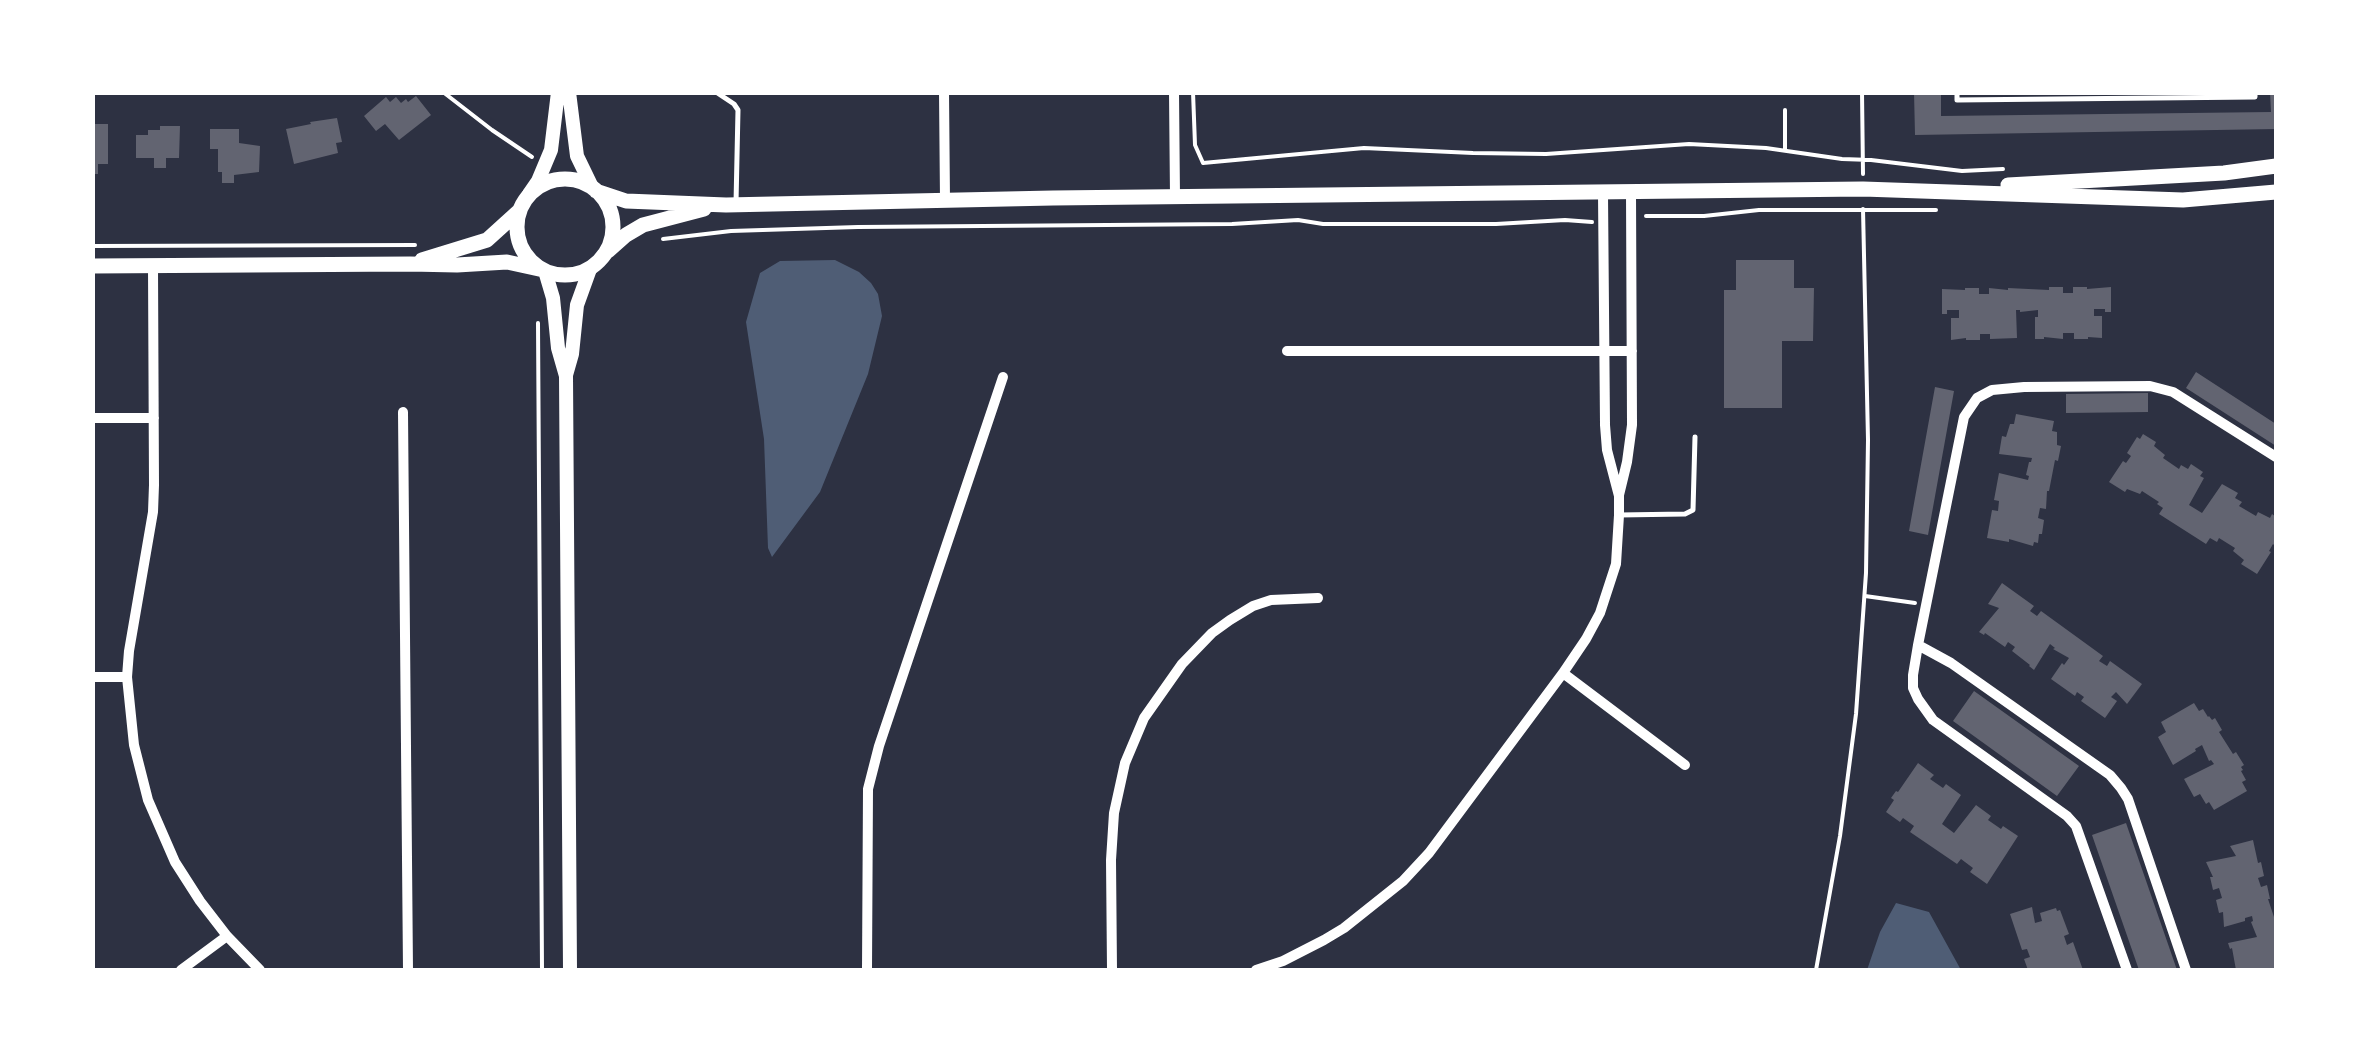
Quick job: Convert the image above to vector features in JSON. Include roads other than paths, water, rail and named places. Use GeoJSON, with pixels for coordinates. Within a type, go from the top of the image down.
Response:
{"type":"FeatureCollection","features":[{"type":"Feature","properties":{"kind":"main road"},"geometry":{"type":"LineString","coordinates":[[410,264],[487,240],[530,194],[554,180],[580,181],[626,201],[731,205],[1929,190],[2224,173],[2276,166]]}},
{"type":"Feature","properties":{"kind":"main road"},"geometry":{"type":"LineString","coordinates":[[594,189],[608,206],[613,224],[612,241],[605,254]]}},
{"type":"Feature","properties":{"kind":"main road"},"geometry":{"type":"LineString","coordinates":[[1929,190],[2183,200],[2276,192]]}},
{"type":"Feature","properties":{"kind":"main road"},"geometry":{"type":"LineString","coordinates":[[92,266],[457,266],[508,262],[564,276],[590,268],[643,225],[677,214],[731,205]]}},
{"type":"Feature","properties":{"kind":"main road"},"geometry":{"type":"LineString","coordinates":[[518,211],[520,245],[542,270]]}},
{"type":"Feature","properties":{"kind":"street"},"geometry":{"type":"LineString","coordinates":[[530,194],[549,158],[558,92]]}},
{"type":"Feature","properties":{"kind":"street"},"geometry":{"type":"LineString","coordinates":[[569,92],[576,156],[594,189]]}},
{"type":"Feature","properties":{"kind":"street"},"geometry":{"type":"LineString","coordinates":[[944,92],[945,200]]}},
{"type":"Feature","properties":{"kind":"street"},"geometry":{"type":"LineString","coordinates":[[1174,92],[1175,197]]}},
{"type":"Feature","properties":{"kind":"street"},"geometry":{"type":"LineString","coordinates":[[1619,496],[1632,425],[1631,193]]}},
{"type":"Feature","properties":{"kind":"street"},"geometry":{"type":"LineString","coordinates":[[1256,970],[1283,961],[1344,928],[1403,881],[1429,853],[1563,673],[1607,597],[1616,564],[1619,496],[1605,425],[1602,194]]}},
{"type":"Feature","properties":{"kind":"street"},"geometry":{"type":"LineString","coordinates":[[153,267],[153,512],[132,626],[127,678],[134,745],[156,822],[186,881],[260,970]]}},
{"type":"Feature","properties":{"kind":"street"},"geometry":{"type":"LineString","coordinates":[[566,376],[577,305],[590,268]]}},
{"type":"Feature","properties":{"kind":"street"},"geometry":{"type":"LineString","coordinates":[[542,270],[553,298],[558,348],[566,376],[570,970]]}},
{"type":"Feature","properties":{"kind":"street"},"geometry":{"type":"LineString","coordinates":[[1287,352],[1632,351]]}},
{"type":"Feature","properties":{"kind":"street"},"geometry":{"type":"LineString","coordinates":[[867,970],[868,789],[1003,377]]}},
{"type":"Feature","properties":{"kind":"street"},"geometry":{"type":"LineString","coordinates":[[2126,970],[2076,826],[1933,720],[1913,688],[1964,418],[1977,398],[1992,390],[2164,388],[2276,457]]}},
{"type":"Feature","properties":{"kind":"street"},"geometry":{"type":"LineString","coordinates":[[403,412],[408,970]]}},
{"type":"Feature","properties":{"kind":"street"},"geometry":{"type":"LineString","coordinates":[[92,418],[154,418]]}},
{"type":"Feature","properties":{"kind":"street"},"geometry":{"type":"LineString","coordinates":[[1112,970],[1110,860],[1114,813],[1124,764],[1144,718],[1182,664],[1230,620],[1271,600],[1318,598]]}},
{"type":"Feature","properties":{"kind":"street"},"geometry":{"type":"LineString","coordinates":[[1918,646],[1967,674],[2110,776],[2121,788],[2186,970]]}},
{"type":"Feature","properties":{"kind":"street"},"geometry":{"type":"LineString","coordinates":[[1563,673],[1685,765]]}},
{"type":"Feature","properties":{"kind":"street"},"geometry":{"type":"LineString","coordinates":[[92,678],[127,678]]}},
{"type":"Feature","properties":{"kind":"street"},"geometry":{"type":"LineString","coordinates":[[181,970],[228,936]]}},
{"type":"Feature","properties":{"kind":"lane"},"geometry":{"type":"LineString","coordinates":[[716,92],[738,110],[731,205]]}},
{"type":"Feature","properties":{"kind":"lane"},"geometry":{"type":"LineString","coordinates":[[1957,92],[1957,100],[2255,97],[2255,92]]}},
{"type":"Feature","properties":{"kind":"lane"},"geometry":{"type":"LineString","coordinates":[[1619,515],[1693,510],[1696,437]]}},
{"type":"Feature","properties":{"kind":"water"},"geometry":{"type":"Polygon","coordinates":[[[835,260],[871,283],[878,294],[882,316],[868,374],[820,492],[772,557],[768,548],[764,439],[746,322],[760,273],[780,261],[835,260]]]}},
{"type":"Feature","properties":{"kind":"water"},"geometry":{"type":"Polygon","coordinates":[[[1896,903],[1929,912],[1961,970],[1867,970],[1880,932],[1896,903]]]}}]}
